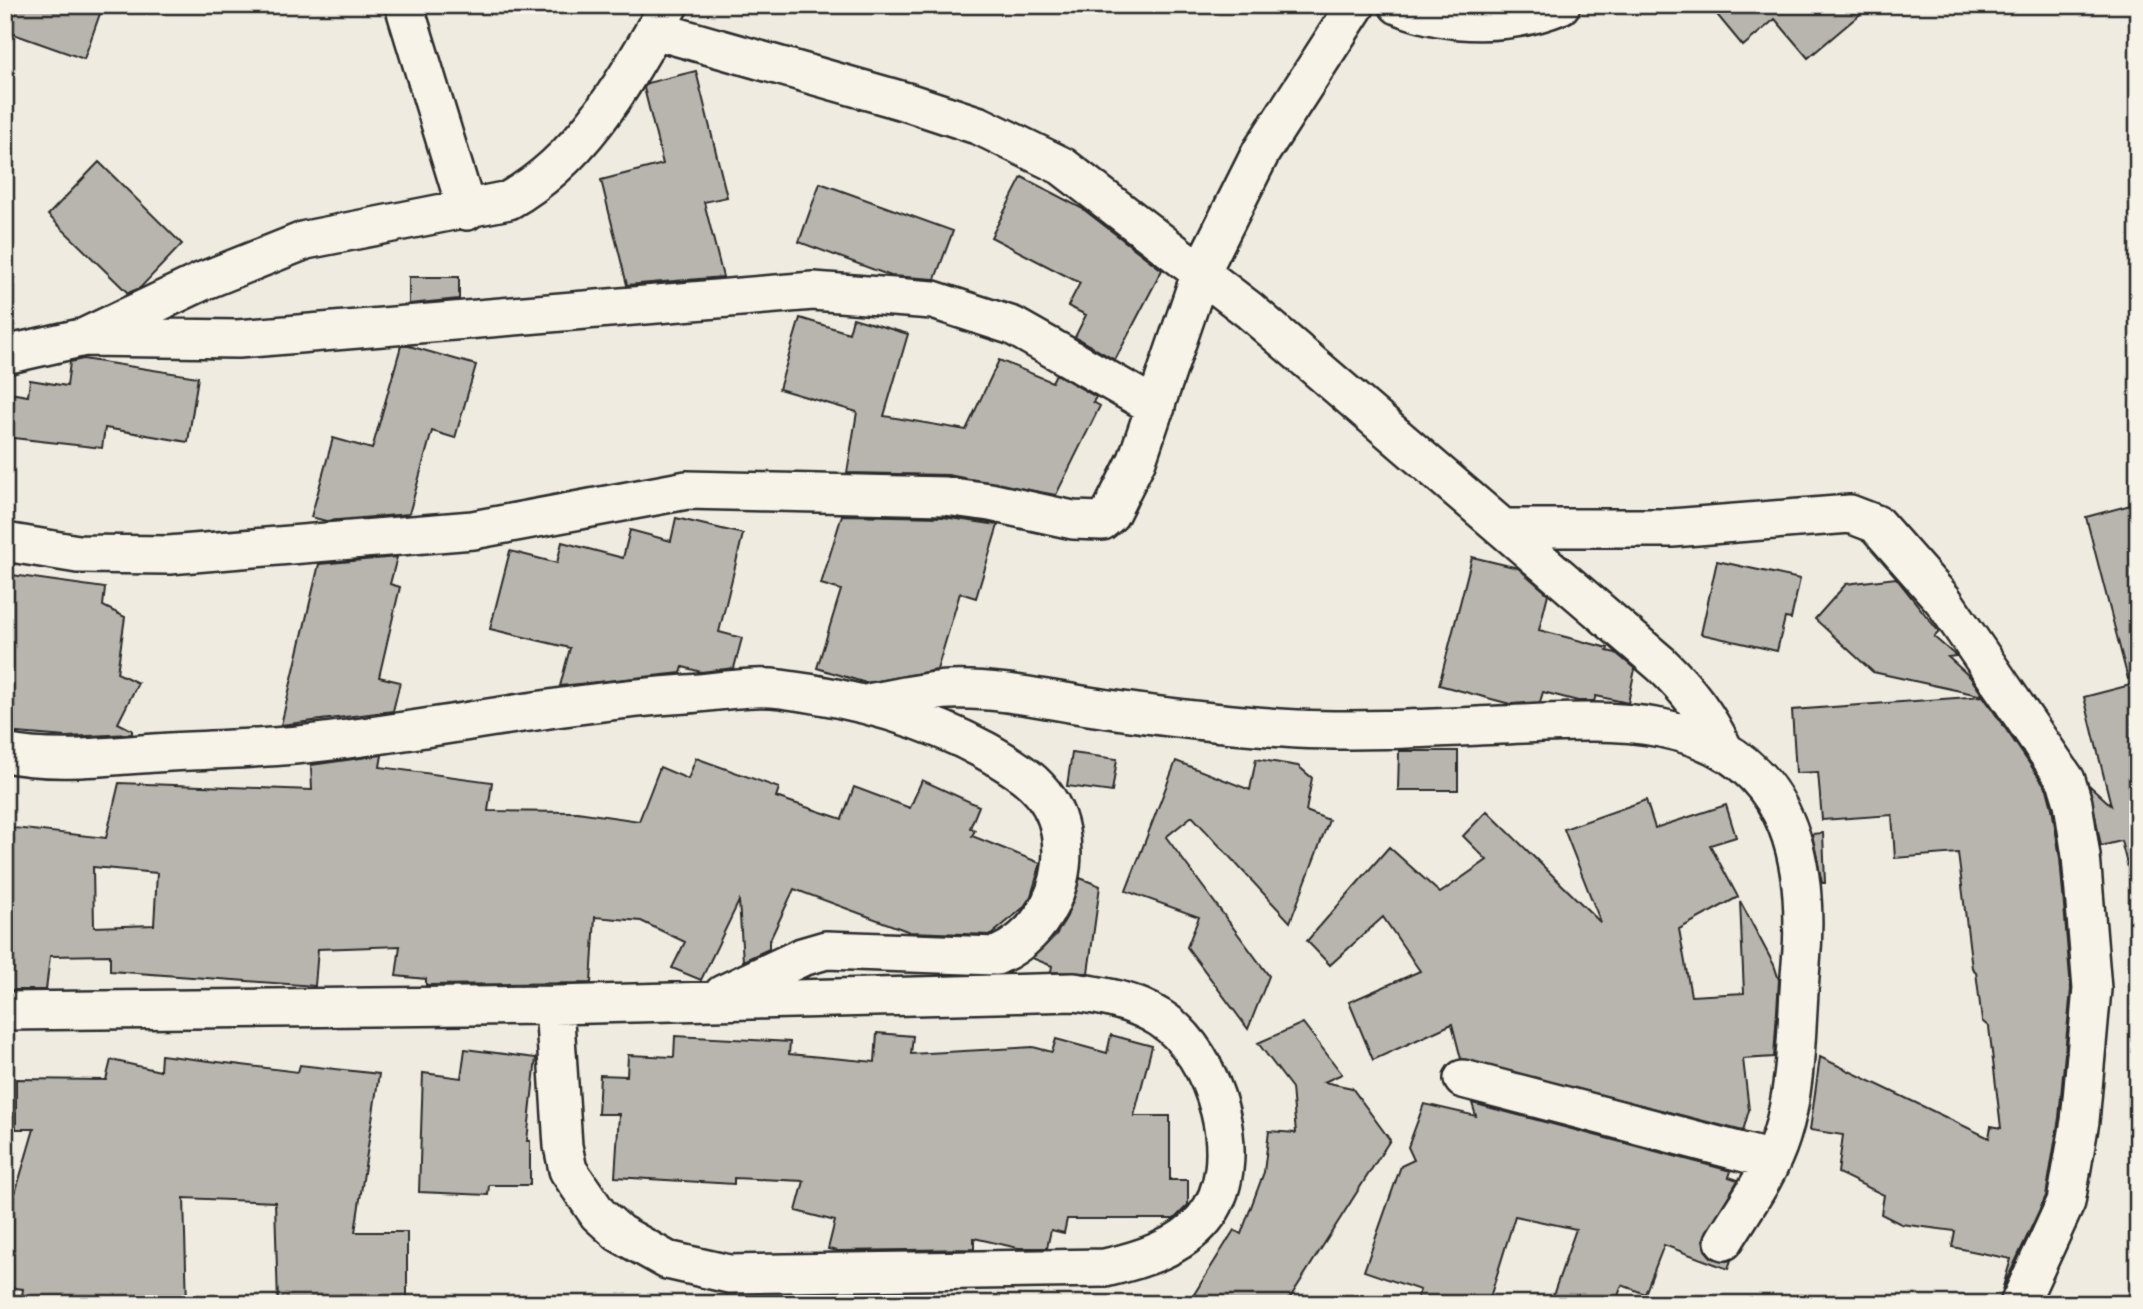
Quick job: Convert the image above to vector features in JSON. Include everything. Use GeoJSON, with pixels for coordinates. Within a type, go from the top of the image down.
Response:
{"type":"FeatureCollection","features":[{"type":"Feature","properties":{"kind":"street"},"geometry":{"type":"LineString","coordinates":[[404,5],[467,211]]}},
{"type":"Feature","properties":{"kind":"street"},"geometry":{"type":"LineString","coordinates":[[5,542],[78,554],[169,555],[473,530],[687,490],[944,496],[1102,521],[1110,514],[1137,460],[1202,272],[1261,152],[1356,5]]}},
{"type":"Feature","properties":{"kind":"street"},"geometry":{"type":"LineString","coordinates":[[1398,5],[1425,16],[1497,22],[1544,12],[1562,5]]}},
{"type":"Feature","properties":{"kind":"street"},"geometry":{"type":"LineString","coordinates":[[5,355],[85,337],[203,281],[306,240],[467,211],[509,200],[535,185],[564,162],[601,116],[662,18],[980,126],[1062,166],[1202,272],[1505,527],[1689,691],[1710,721],[1724,750]]}},
{"type":"Feature","properties":{"kind":"street"},"geometry":{"type":"LineString","coordinates":[[85,337],[238,339],[813,291],[933,300],[1013,326],[1156,407]]}},
{"type":"Feature","properties":{"kind":"street"},"geometry":{"type":"LineString","coordinates":[[1505,527],[1672,528],[1850,514],[1877,524],[1943,600],[2066,779],[2073,803],[2081,856],[2092,989],[2080,1121],[2066,1202],[2019,1304]]}},
{"type":"Feature","properties":{"kind":"street"},"geometry":{"type":"LineString","coordinates":[[5,753],[59,758],[314,744],[611,699],[778,688],[891,709],[958,736],[1036,783],[1048,799],[1062,841],[1063,857],[1058,881],[1049,907],[1035,929],[1015,948],[996,956],[826,950],[802,957],[709,1001]]}},
{"type":"Feature","properties":{"kind":"street"},"geometry":{"type":"LineString","coordinates":[[862,704],[949,690],[1009,695],[1206,723],[1354,732],[1580,723],[1659,727],[1724,750],[1744,764],[1776,803],[1791,831],[1800,871],[1804,933],[1789,1099],[1782,1136],[1772,1160],[1724,1241]]}},
{"type":"Feature","properties":{"kind":"street"},"geometry":{"type":"LineString","coordinates":[[5,1011],[554,1005],[1074,992],[1135,1005],[1163,1019],[1194,1055],[1215,1090],[1226,1148],[1214,1204],[1190,1231],[1148,1258],[1105,1268],[729,1273],[667,1260],[619,1233],[605,1220],[568,1170],[563,1146],[554,1005]]}},
{"type":"Feature","properties":{"kind":"street"},"geometry":{"type":"LineString","coordinates":[[1463,1079],[1772,1160]]}},
{"type":"Feature","properties":{"kind":"building"},"geometry":{"type":"Polygon","coordinates":[[[5,5],[103,5],[84,59],[5,31],[5,5]]]}},
{"type":"Feature","properties":{"kind":"building"},"geometry":{"type":"Polygon","coordinates":[[[1709,5],[1871,5],[1808,58],[1775,19],[1743,46],[1709,5]]]}},
{"type":"Feature","properties":{"kind":"building"},"geometry":{"type":"Polygon","coordinates":[[[696,71],[727,197],[704,202],[723,277],[627,285],[601,180],[663,164],[644,88],[647,83],[696,71]]]}},
{"type":"Feature","properties":{"kind":"building"},"geometry":{"type":"Polygon","coordinates":[[[99,162],[182,244],[140,288],[128,293],[48,215],[99,162]]]}},
{"type":"Feature","properties":{"kind":"building"},"geometry":{"type":"Polygon","coordinates":[[[1022,177],[1083,209],[1162,270],[1115,360],[1075,337],[1086,315],[1068,306],[1080,283],[991,237],[1022,177]]]}},
{"type":"Feature","properties":{"kind":"building"},"geometry":{"type":"Polygon","coordinates":[[[820,183],[953,231],[935,279],[891,276],[799,242],[820,183]]]}},
{"type":"Feature","properties":{"kind":"building"},"geometry":{"type":"Polygon","coordinates":[[[409,277],[459,277],[459,299],[409,304],[409,277]]]}},
{"type":"Feature","properties":{"kind":"building"},"geometry":{"type":"Polygon","coordinates":[[[800,318],[849,333],[853,318],[908,334],[884,416],[966,430],[999,360],[1052,382],[1056,374],[1096,397],[1093,402],[1100,406],[1056,495],[948,475],[847,473],[857,412],[779,389],[800,318]]]}},
{"type":"Feature","properties":{"kind":"building"},"geometry":{"type":"Polygon","coordinates":[[[401,346],[476,365],[455,438],[432,431],[409,514],[326,521],[311,517],[333,438],[372,449],[401,346]]]}},
{"type":"Feature","properties":{"kind":"building"},"geometry":{"type":"Polygon","coordinates":[[[83,359],[198,377],[188,442],[105,428],[102,448],[5,437],[9,393],[28,396],[30,380],[67,386],[70,362],[83,359]]]}},
{"type":"Feature","properties":{"kind":"building"},"geometry":{"type":"Polygon","coordinates":[[[2138,503],[2138,678],[2128,679],[2086,517],[2138,503]]]}},
{"type":"Feature","properties":{"kind":"building"},"geometry":{"type":"Polygon","coordinates":[[[842,515],[943,517],[998,525],[976,598],[960,593],[937,670],[866,683],[817,668],[841,590],[821,584],[842,515]]]}},
{"type":"Feature","properties":{"kind":"building"},"geometry":{"type":"Polygon","coordinates":[[[676,518],[743,534],[719,632],[742,638],[734,668],[701,672],[683,667],[681,673],[560,686],[570,648],[490,629],[510,551],[557,563],[562,542],[623,558],[630,530],[671,541],[676,518]]]}},
{"type":"Feature","properties":{"kind":"building"},"geometry":{"type":"Polygon","coordinates":[[[397,557],[390,584],[400,587],[379,677],[400,682],[393,711],[281,725],[319,564],[397,557]]]}},
{"type":"Feature","properties":{"kind":"building"},"geometry":{"type":"Polygon","coordinates":[[[1472,557],[1518,568],[1548,594],[1539,630],[1608,648],[1607,651],[1616,653],[1635,669],[1628,703],[1596,696],[1594,701],[1578,701],[1543,692],[1540,702],[1510,704],[1439,685],[1472,557]]]}},
{"type":"Feature","properties":{"kind":"building"},"geometry":{"type":"Polygon","coordinates":[[[1717,561],[1800,579],[1791,619],[1785,618],[1777,651],[1701,634],[1717,561]]]}},
{"type":"Feature","properties":{"kind":"building"},"geometry":{"type":"Polygon","coordinates":[[[5,574],[105,588],[103,606],[125,617],[117,673],[138,683],[118,723],[132,730],[132,734],[66,737],[5,732],[5,574]]]}},
{"type":"Feature","properties":{"kind":"building"},"geometry":{"type":"Polygon","coordinates":[[[1896,578],[1939,632],[1934,637],[1956,656],[1948,657],[1970,677],[1983,696],[1873,672],[1815,619],[1846,584],[1896,578]]]}},
{"type":"Feature","properties":{"kind":"building"},"geometry":{"type":"Polygon","coordinates":[[[2138,683],[2138,867],[2128,868],[2121,841],[2101,846],[2089,785],[2111,805],[2084,697],[2138,683]]]}},
{"type":"Feature","properties":{"kind":"building"},"geometry":{"type":"Polygon","coordinates":[[[1983,696],[2047,789],[2060,858],[2071,989],[2059,1118],[2046,1196],[2002,1290],[2011,1259],[1952,1247],[1955,1231],[1901,1224],[1881,1214],[1884,1195],[1838,1173],[1843,1135],[1810,1130],[1820,1057],[1989,1138],[1991,1126],[2001,1128],[1989,1027],[1982,1021],[1976,972],[1972,968],[1958,853],[1895,858],[1892,815],[1822,820],[1818,772],[1796,773],[1792,710],[1983,696]]]}},
{"type":"Feature","properties":{"kind":"building"},"geometry":{"type":"Polygon","coordinates":[[[1399,751],[1458,751],[1458,790],[1398,790],[1399,751]]]}},
{"type":"Feature","properties":{"kind":"building"},"geometry":{"type":"Polygon","coordinates":[[[1072,753],[1117,759],[1112,792],[1067,786],[1072,753]]]}},
{"type":"Feature","properties":{"kind":"building"},"geometry":{"type":"Polygon","coordinates":[[[382,755],[380,767],[492,782],[488,811],[577,812],[639,821],[660,767],[688,779],[696,758],[779,788],[776,797],[842,819],[854,787],[910,808],[922,780],[979,806],[970,828],[975,830],[972,836],[1040,863],[1040,866],[1031,896],[1023,908],[991,935],[910,932],[794,889],[769,942],[769,949],[743,961],[739,901],[701,980],[672,968],[685,942],[641,921],[595,917],[591,983],[426,985],[426,979],[396,976],[400,946],[318,949],[315,986],[110,971],[110,955],[50,956],[46,990],[5,990],[5,827],[106,838],[119,783],[312,790],[311,765],[382,755]],[[93,867],[94,927],[154,925],[157,873],[93,867]]]}},
{"type":"Feature","properties":{"kind":"building"},"geometry":{"type":"Polygon","coordinates":[[[1256,759],[1298,766],[1312,778],[1306,811],[1329,820],[1290,922],[1192,816],[1166,837],[1269,976],[1248,1029],[1187,947],[1199,917],[1126,891],[1176,761],[1250,790],[1256,759]]]}},
{"type":"Feature","properties":{"kind":"building"},"geometry":{"type":"Polygon","coordinates":[[[1646,800],[1655,828],[1726,805],[1736,837],[1710,845],[1738,897],[1679,929],[1691,996],[1744,993],[1740,901],[1774,965],[1779,980],[1774,1057],[1743,1059],[1749,1110],[1743,1131],[1461,1059],[1452,1024],[1373,1060],[1349,1002],[1420,971],[1383,917],[1330,965],[1307,941],[1389,847],[1440,893],[1487,860],[1463,836],[1487,811],[1601,923],[1564,829],[1646,800]]]}},
{"type":"Feature","properties":{"kind":"building"},"geometry":{"type":"Polygon","coordinates":[[[1823,833],[1825,883],[1822,883],[1812,834],[1823,833]]]}},
{"type":"Feature","properties":{"kind":"building"},"geometry":{"type":"Polygon","coordinates":[[[1080,878],[1100,886],[1088,973],[1051,972],[1052,966],[1032,958],[1056,935],[1067,916],[1080,878]]]}},
{"type":"Feature","properties":{"kind":"building"},"geometry":{"type":"Polygon","coordinates":[[[1303,1023],[1342,1074],[1324,1082],[1352,1088],[1390,1140],[1286,1304],[1188,1304],[1234,1230],[1241,1234],[1264,1172],[1269,1131],[1296,1133],[1292,1088],[1258,1043],[1303,1023]]]}},
{"type":"Feature","properties":{"kind":"building"},"geometry":{"type":"Polygon","coordinates":[[[877,1033],[913,1036],[911,1054],[1033,1047],[1052,1052],[1056,1039],[1107,1053],[1111,1035],[1152,1046],[1134,1116],[1170,1116],[1170,1180],[1188,1180],[1188,1205],[1174,1219],[1067,1219],[1064,1233],[1051,1230],[1047,1248],[1018,1248],[974,1238],[974,1249],[838,1251],[828,1249],[835,1221],[796,1211],[804,1181],[734,1178],[734,1184],[615,1177],[619,1114],[598,1114],[600,1075],[627,1076],[628,1055],[674,1057],[675,1036],[790,1042],[789,1054],[875,1062],[877,1033]]]}},
{"type":"Feature","properties":{"kind":"building"},"geometry":{"type":"Polygon","coordinates":[[[465,1049],[536,1058],[527,1141],[530,1141],[530,1185],[489,1185],[488,1195],[419,1192],[423,1073],[461,1078],[465,1049]]]}},
{"type":"Feature","properties":{"kind":"building"},"geometry":{"type":"Polygon","coordinates":[[[161,1055],[298,1072],[300,1065],[379,1074],[355,1232],[407,1232],[407,1304],[278,1304],[275,1202],[184,1198],[187,1304],[21,1304],[23,1289],[5,1287],[5,1228],[34,1129],[16,1129],[16,1079],[106,1080],[111,1060],[160,1071],[161,1055]]]}},
{"type":"Feature","properties":{"kind":"building"},"geometry":{"type":"Polygon","coordinates":[[[1472,1103],[1731,1171],[1729,1177],[1738,1180],[1703,1240],[1705,1250],[1712,1258],[1731,1260],[1728,1269],[1664,1245],[1645,1294],[1622,1285],[1615,1304],[1550,1304],[1576,1229],[1515,1216],[1488,1304],[1415,1304],[1420,1290],[1364,1271],[1401,1166],[1414,1160],[1408,1147],[1424,1104],[1476,1116],[1472,1103]]]}}]}
